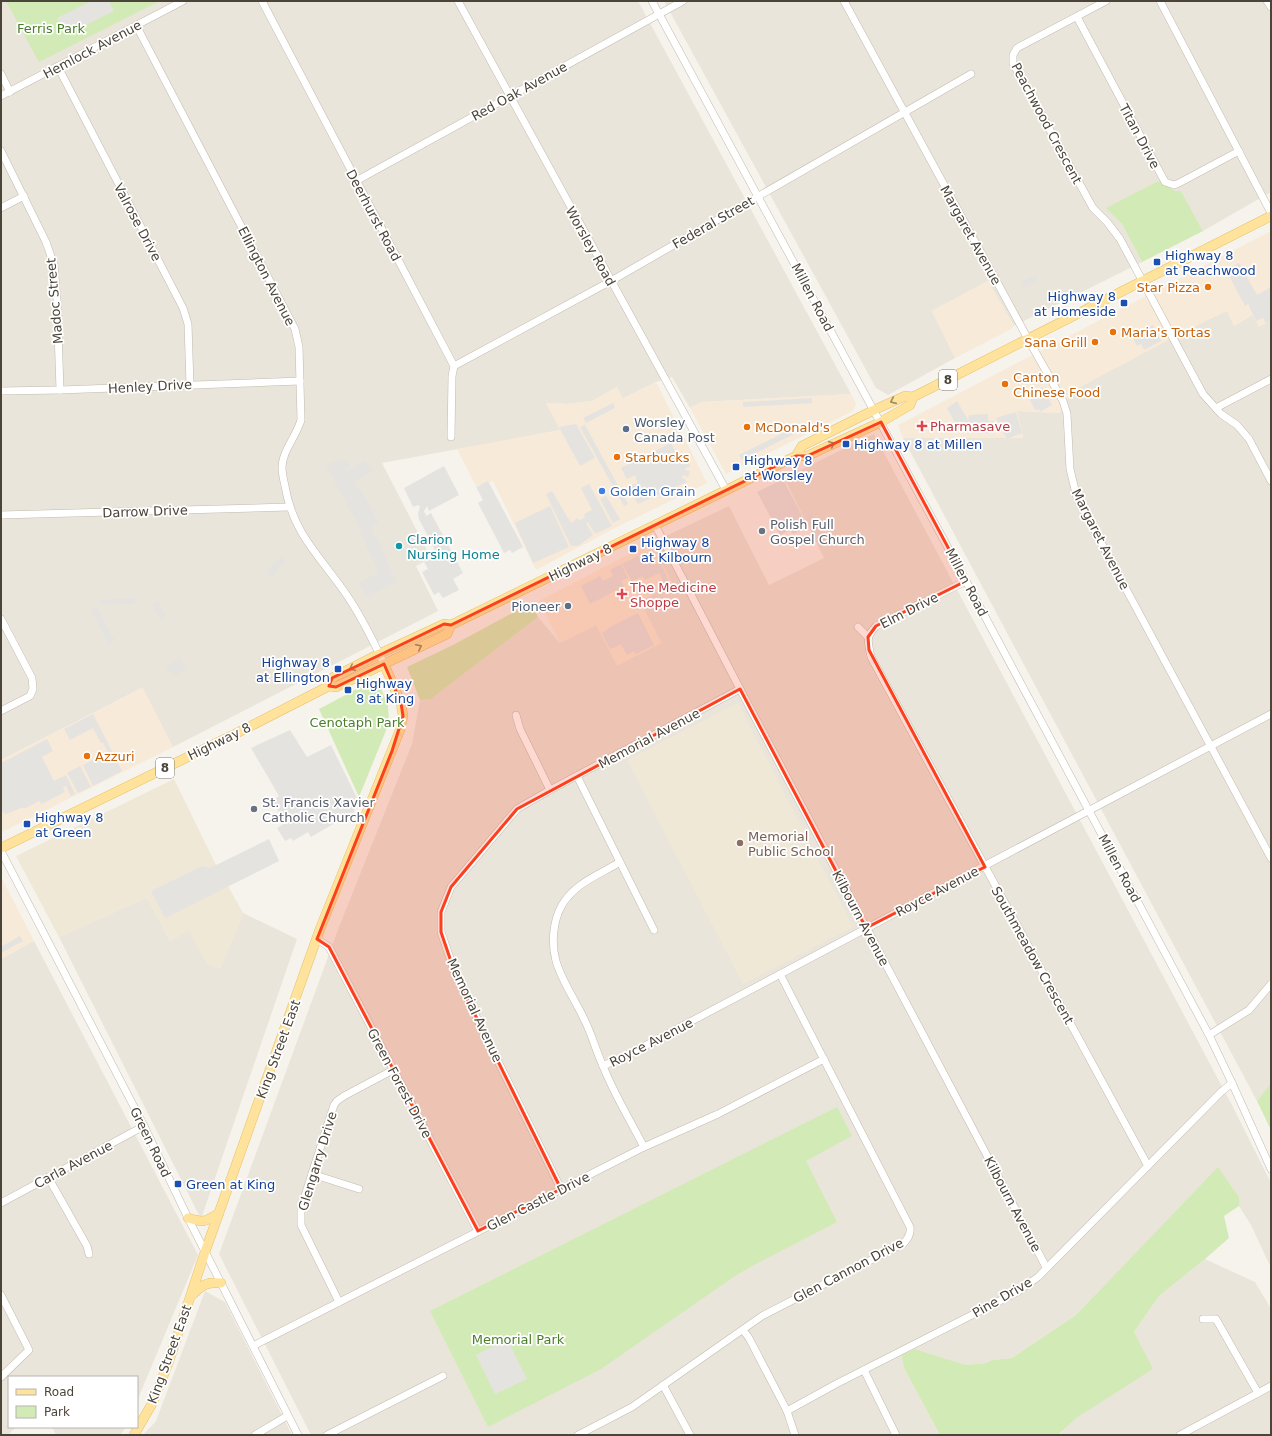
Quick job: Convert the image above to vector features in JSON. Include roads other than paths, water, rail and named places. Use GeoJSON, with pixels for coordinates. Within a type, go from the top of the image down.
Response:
{"type":"FeatureCollection","features":[{"type":"Feature","properties":{"kind":"main road","name":"Highway 8"},"geometry":{"type":"LineString","coordinates":[[796,456],[802,446],[905,396],[913,397],[1271,216]]}},
{"type":"Feature","properties":{"kind":"main road","name":"Highway 8"},"geometry":{"type":"LineString","coordinates":[[329,686],[332,678],[379,654],[444,624],[451,625],[796,456],[807,456],[880,422],[910,405],[913,397]]}},
{"type":"Feature","properties":{"kind":"main road","name":"Highway 8"},"geometry":{"type":"LineString","coordinates":[[1,850],[329,686],[336,687],[447,634],[451,625]]}},
{"type":"Feature","properties":{"kind":"main road","name":"King Street East"},"geometry":{"type":"LineString","coordinates":[[134,1435],[153,1402],[169,1361],[219,1212],[318,939],[400,730],[403,716],[401,703],[384,664]]}},
{"type":"Feature","properties":{"kind":"main road"},"geometry":{"type":"LineString","coordinates":[[188,1218],[201,1222],[210,1219],[219,1212]]}},
{"type":"Feature","properties":{"kind":"main road"},"geometry":{"type":"LineString","coordinates":[[191,1296],[200,1287],[209,1282],[221,1283]]}},
{"type":"Feature","properties":{"kind":"street","name":"Hemlock Avenue"},"geometry":{"type":"LineString","coordinates":[[1,96],[183,1]]}},
{"type":"Feature","properties":{"kind":"street","name":"Deerhurst Road"},"geometry":{"type":"LineString","coordinates":[[262,1],[454,366]]}},
{"type":"Feature","properties":{"kind":"street","name":"Worsley Road"},"geometry":{"type":"LineString","coordinates":[[458,1],[610,281],[726,490]]}},
{"type":"Feature","properties":{"kind":"street","name":"Millen Road"},"geometry":{"type":"LineString","coordinates":[[652,1],[874,410],[1209,1035],[1271,1169]]}},
{"type":"Feature","properties":{"kind":"street","name":"Red Oak Avenue"},"geometry":{"type":"LineString","coordinates":[[356,181],[682,1]]}},
{"type":"Feature","properties":{"kind":"street","name":"Margaret Avenue"},"geometry":{"type":"LineString","coordinates":[[844,1],[1063,401],[1067,414],[1070,469],[1077,498],[1271,858]]}},
{"type":"Feature","properties":{"kind":"street","name":"Peachwood Crescent"},"geometry":{"type":"LineString","coordinates":[[1106,1],[1017,48],[1012,55],[1013,63],[1093,208],[1107,222],[1120,239],[1203,394],[1216,408],[1237,425],[1249,439],[1271,481]]}},
{"type":"Feature","properties":{"kind":"street"},"geometry":{"type":"LineString","coordinates":[[1160,1],[1271,213]]}},
{"type":"Feature","properties":{"kind":"street","name":"Titan Drive"},"geometry":{"type":"LineString","coordinates":[[1077,17],[1166,182],[1174,184],[1179,183],[1239,151]]}},
{"type":"Feature","properties":{"kind":"street","name":"Ellington Avenue"},"geometry":{"type":"LineString","coordinates":[[136,25],[295,329],[299,347],[301,420],[298,429],[285,452],[282,468],[289,507],[308,544],[349,598],[384,664]]}},
{"type":"Feature","properties":{"kind":"street","name":"Valrose Drive"},"geometry":{"type":"LineString","coordinates":[[58,67],[183,308],[188,324],[190,385]]}},
{"type":"Feature","properties":{"kind":"street"},"geometry":{"type":"LineString","coordinates":[[1,74],[10,92]]}},
{"type":"Feature","properties":{"kind":"street","name":"Federal Street"},"geometry":{"type":"LineString","coordinates":[[454,366],[610,281],[971,74]]}},
{"type":"Feature","properties":{"kind":"street","name":"Madoc Street"},"geometry":{"type":"LineString","coordinates":[[1,151],[46,242],[54,266],[57,300],[60,390]]}},
{"type":"Feature","properties":{"kind":"street"},"geometry":{"type":"LineString","coordinates":[[1,208],[24,196]]}},
{"type":"Feature","properties":{"kind":"street"},"geometry":{"type":"LineString","coordinates":[[451,437],[452,376],[454,366]]}},
{"type":"Feature","properties":{"kind":"street"},"geometry":{"type":"LineString","coordinates":[[1216,408],[1271,379]]}},
{"type":"Feature","properties":{"kind":"street","name":"Henley Drive"},"geometry":{"type":"LineString","coordinates":[[1,392],[300,380]]}},
{"type":"Feature","properties":{"kind":"street","name":"Darrow Drive"},"geometry":{"type":"LineString","coordinates":[[1,515],[289,507]]}},
{"type":"Feature","properties":{"kind":"street","name":"Kilbourn Avenue"},"geometry":{"type":"LineString","coordinates":[[655,525],[740,689],[1046,1267]]}},
{"type":"Feature","properties":{"kind":"street","name":"Elm Drive"},"geometry":{"type":"LineString","coordinates":[[858,627],[868,637],[869,633],[876,626],[966,581]]}},
{"type":"Feature","properties":{"kind":"street"},"geometry":{"type":"LineString","coordinates":[[1,620],[32,678],[33,689],[30,696],[1,711]]}},
{"type":"Feature","properties":{"kind":"street","name":"Southmeadow Crescent"},"geometry":{"type":"LineString","coordinates":[[868,637],[868,646],[874,665],[1148,1166]]}},
{"type":"Feature","properties":{"kind":"street","name":"Memorial Avenue"},"geometry":{"type":"LineString","coordinates":[[561,1189],[456,976],[441,932],[441,912],[451,887],[517,809],[740,689]]}},
{"type":"Feature","properties":{"kind":"street","name":"Royce Avenue"},"geometry":{"type":"LineString","coordinates":[[603,1066],[637,1050],[1271,714]]}},
{"type":"Feature","properties":{"kind":"street"},"geometry":{"type":"LineString","coordinates":[[516,715],[520,729],[550,790]]}},
{"type":"Feature","properties":{"kind":"street"},"geometry":{"type":"LineString","coordinates":[[577,776],[654,930]]}},
{"type":"Feature","properties":{"kind":"street","name":"Green Road"},"geometry":{"type":"LineString","coordinates":[[1,850],[144,1126],[188,1218],[298,1435]]}},
{"type":"Feature","properties":{"kind":"street"},"geometry":{"type":"LineString","coordinates":[[620,862],[584,881],[568,896],[562,906],[554,927],[554,938],[556,960],[586,1022],[603,1066],[644,1147]]}},
{"type":"Feature","properties":{"kind":"street","name":"Green Forest Drive"},"geometry":{"type":"LineString","coordinates":[[318,939],[329,947],[478,1231]]}},
{"type":"Feature","properties":{"kind":"street","name":"Glen Cannon Drive"},"geometry":{"type":"LineString","coordinates":[[578,1435],[632,1407],[762,1316],[904,1243],[908,1238],[911,1231],[910,1227],[780,974]]}},
{"type":"Feature","properties":{"kind":"street"},"geometry":{"type":"LineString","coordinates":[[1209,1035],[1249,1010],[1271,984]]}},
{"type":"Feature","properties":{"kind":"street","name":"Glen Castle Drive"},"geometry":{"type":"LineString","coordinates":[[253,1346],[644,1147],[718,1114],[824,1059]]}},
{"type":"Feature","properties":{"kind":"street","name":"Glengarry Drive"},"geometry":{"type":"LineString","coordinates":[[339,1302],[301,1226],[301,1208],[334,1105],[337,1101],[393,1070]]}},
{"type":"Feature","properties":{"kind":"street","name":"Pine Drive"},"geometry":{"type":"LineString","coordinates":[[787,1411],[1017,1292],[1038,1277],[1046,1267],[1221,1092],[1232,1083]]}},
{"type":"Feature","properties":{"kind":"street","name":"Carla Avenue"},"geometry":{"type":"LineString","coordinates":[[1,1203],[144,1126]]}},
{"type":"Feature","properties":{"kind":"street"},"geometry":{"type":"LineString","coordinates":[[312,1174],[359,1189]]}},
{"type":"Feature","properties":{"kind":"street"},"geometry":{"type":"LineString","coordinates":[[48,1177],[87,1246],[89,1254]]}},
{"type":"Feature","properties":{"kind":"street"},"geometry":{"type":"LineString","coordinates":[[1,1295],[29,1350],[1,1377]]}},
{"type":"Feature","properties":{"kind":"street"},"geometry":{"type":"LineString","coordinates":[[1203,1318],[1216,1319],[1258,1393]]}},
{"type":"Feature","properties":{"kind":"street"},"geometry":{"type":"LineString","coordinates":[[742,1330],[749,1338],[787,1411],[796,1435]]}},
{"type":"Feature","properties":{"kind":"street"},"geometry":{"type":"LineString","coordinates":[[864,1370],[896,1435]]}},
{"type":"Feature","properties":{"kind":"street"},"geometry":{"type":"LineString","coordinates":[[327,1435],[443,1376]]}},
{"type":"Feature","properties":{"kind":"street"},"geometry":{"type":"LineString","coordinates":[[663,1385],[690,1435]]}},
{"type":"Feature","properties":{"kind":"street"},"geometry":{"type":"LineString","coordinates":[[1180,1435],[1271,1386]]}},
{"type":"Feature","properties":{"kind":"street"},"geometry":{"type":"LineString","coordinates":[[255,1435],[288,1416]]}},
{"type":"Feature","properties":{"kind":"place","name":"Highway 8 at Peachwood"},"geometry":{"type":"Point","coordinates":[1157,262]}},
{"type":"Feature","properties":{"kind":"place","name":"Star Pizza"},"geometry":{"type":"Point","coordinates":[1208,287]}},
{"type":"Feature","properties":{"kind":"place","name":"Highway 8 at Homeside"},"geometry":{"type":"Point","coordinates":[1124,303]}},
{"type":"Feature","properties":{"kind":"place","name":"Maria's Tortas"},"geometry":{"type":"Point","coordinates":[1113,332]}},
{"type":"Feature","properties":{"kind":"place","name":"Sana Grill"},"geometry":{"type":"Point","coordinates":[1095,342]}},
{"type":"Feature","properties":{"kind":"place","name":"Canton Chinese Food"},"geometry":{"type":"Point","coordinates":[1005,384]}},
{"type":"Feature","properties":{"kind":"place","name":"Pharmasave"},"geometry":{"type":"Point","coordinates":[922,426]}},
{"type":"Feature","properties":{"kind":"place","name":"McDonald's"},"geometry":{"type":"Point","coordinates":[747,427]}},
{"type":"Feature","properties":{"kind":"place","name":"Worsley Canada Post"},"geometry":{"type":"Point","coordinates":[626,429]}},
{"type":"Feature","properties":{"kind":"place","name":"Highway 8 at Millen"},"geometry":{"type":"Point","coordinates":[846,444]}},
{"type":"Feature","properties":{"kind":"place","name":"Starbucks"},"geometry":{"type":"Point","coordinates":[617,457]}},
{"type":"Feature","properties":{"kind":"place","name":"Highway 8 at Worsley"},"geometry":{"type":"Point","coordinates":[736,467]}},
{"type":"Feature","properties":{"kind":"place","name":"Golden Grain"},"geometry":{"type":"Point","coordinates":[602,491]}},
{"type":"Feature","properties":{"kind":"place","name":"Polish Full Gospel Church"},"geometry":{"type":"Point","coordinates":[762,531]}},
{"type":"Feature","properties":{"kind":"place","name":"Clarion Nursing Home"},"geometry":{"type":"Point","coordinates":[399,546]}},
{"type":"Feature","properties":{"kind":"place","name":"Highway 8 at Kilbourn"},"geometry":{"type":"Point","coordinates":[633,549]}},
{"type":"Feature","properties":{"kind":"place","name":"The Medicine Shoppe"},"geometry":{"type":"Point","coordinates":[622,594]}},
{"type":"Feature","properties":{"kind":"place","name":"Pioneer"},"geometry":{"type":"Point","coordinates":[568,606]}},
{"type":"Feature","properties":{"kind":"place","name":"Highway 8 at Ellington"},"geometry":{"type":"Point","coordinates":[338,669]}},
{"type":"Feature","properties":{"kind":"place","name":"Highway 8 at King"},"geometry":{"type":"Point","coordinates":[348,690]}},
{"type":"Feature","properties":{"kind":"place","name":"Azzuri"},"geometry":{"type":"Point","coordinates":[87,756]}},
{"type":"Feature","properties":{"kind":"place","name":"St. Francis Xavier Catholic Church"},"geometry":{"type":"Point","coordinates":[254,809]}},
{"type":"Feature","properties":{"kind":"place","name":"Highway 8 at Green"},"geometry":{"type":"Point","coordinates":[27,824]}},
{"type":"Feature","properties":{"kind":"place","name":"Memorial Public School"},"geometry":{"type":"Point","coordinates":[740,843]}},
{"type":"Feature","properties":{"kind":"place","name":"Green at King"},"geometry":{"type":"Point","coordinates":[178,1184]}},
{"type":"Feature","properties":{"kind":"park label","name":"Ferris Park"},"geometry":{"type":"Point","coordinates":[51,28]}},
{"type":"Feature","properties":{"kind":"park label","name":"Cenotaph Park"},"geometry":{"type":"Point","coordinates":[357,722]}},
{"type":"Feature","properties":{"kind":"park label","name":"Memorial Park"},"geometry":{"type":"Point","coordinates":[518,1339]}}]}
